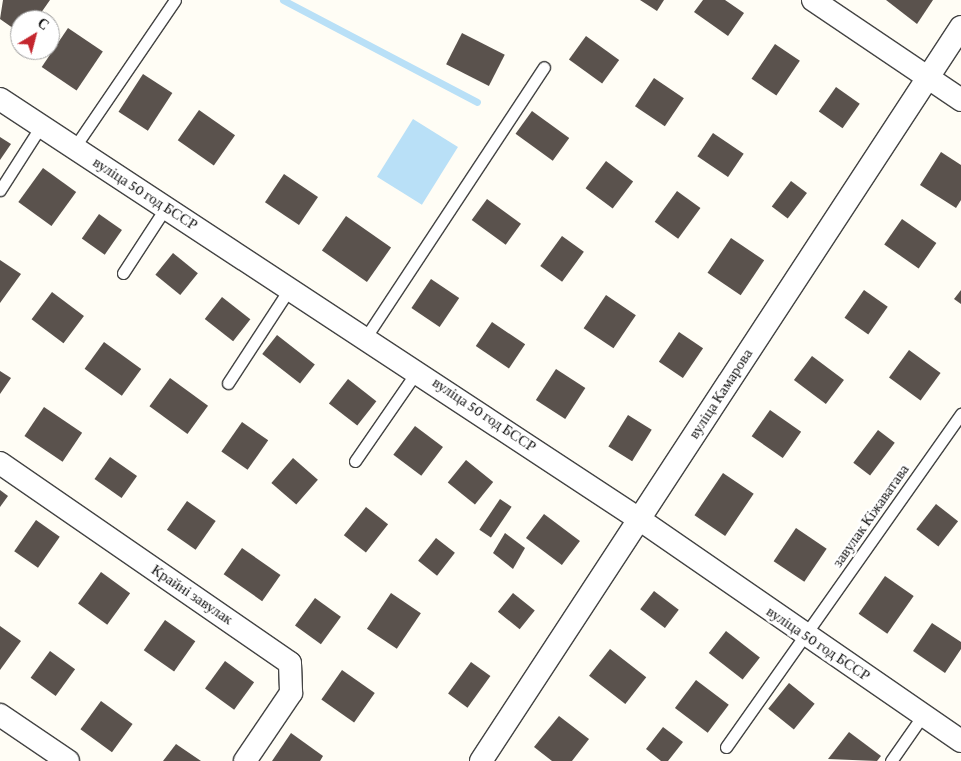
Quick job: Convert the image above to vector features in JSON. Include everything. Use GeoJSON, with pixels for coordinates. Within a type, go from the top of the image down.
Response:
{"type":"FeatureCollection","features":[{"type":"Feature","properties":{"kind":"street"},"geometry":{"type":"LineString","coordinates":[[813,0],[961,100]]}},
{"type":"Feature","properties":{"kind":"street","name":"вуліца Камарова"},"geometry":{"type":"LineString","coordinates":[[480,761],[961,26]]}},
{"type":"Feature","properties":{"kind":"street","name":"вуліца 50 год БССР"},"geometry":{"type":"LineString","coordinates":[[0,99],[366,337],[639,518],[804,635],[961,741]]}},
{"type":"Feature","properties":{"kind":"street","name":"Крайні завулак"},"geometry":{"type":"LineString","coordinates":[[0,463],[290,663],[291,693],[244,761]]}},
{"type":"Feature","properties":{"kind":"street"},"geometry":{"type":"LineString","coordinates":[[0,715],[68,761]]}},
{"type":"Feature","properties":{"kind":"lane"},"geometry":{"type":"LineString","coordinates":[[74,148],[174,0]]}},
{"type":"Feature","properties":{"kind":"lane"},"geometry":{"type":"LineString","coordinates":[[366,337],[544,67]]}},
{"type":"Feature","properties":{"kind":"lane"},"geometry":{"type":"LineString","coordinates":[[0,190],[41,126]]}},
{"type":"Feature","properties":{"kind":"lane"},"geometry":{"type":"LineString","coordinates":[[123,273],[166,207]]}},
{"type":"Feature","properties":{"kind":"lane"},"geometry":{"type":"LineString","coordinates":[[228,383],[290,288]]}},
{"type":"Feature","properties":{"kind":"lane"},"geometry":{"type":"LineString","coordinates":[[355,461],[417,371]]}},
{"type":"Feature","properties":{"kind":"lane","name":"завулак Кіжаватава"},"geometry":{"type":"LineString","coordinates":[[726,747],[961,414]]}},
{"type":"Feature","properties":{"kind":"lane"},"geometry":{"type":"LineString","coordinates":[[891,761],[923,715]]}},
{"type":"Feature","properties":{"kind":"water"},"geometry":{"type":"Polygon","coordinates":[[[413,119],[458,147],[422,205],[377,177],[413,119]]]}},
{"type":"Feature","properties":{"kind":"building"},"geometry":{"type":"Polygon","coordinates":[[[3,0],[50,0],[43,10],[10,10],[10,26],[0,19],[3,0]]]}},
{"type":"Feature","properties":{"kind":"building"},"geometry":{"type":"Polygon","coordinates":[[[640,0],[664,0],[657,11],[640,0]]]}},
{"type":"Feature","properties":{"kind":"building"},"geometry":{"type":"Polygon","coordinates":[[[703,0],[725,0],[744,13],[728,36],[694,12],[703,0]]]}},
{"type":"Feature","properties":{"kind":"building"},"geometry":{"type":"Polygon","coordinates":[[[886,0],[933,0],[917,24],[886,0]]]}},
{"type":"Feature","properties":{"kind":"building"},"geometry":{"type":"Polygon","coordinates":[[[68,28],[103,51],[77,90],[42,67],[46,60],[60,60],[60,40],[68,28]]]}},
{"type":"Feature","properties":{"kind":"building"},"geometry":{"type":"Polygon","coordinates":[[[462,33],[505,55],[489,86],[446,64],[462,33]]]}},
{"type":"Feature","properties":{"kind":"building"},"geometry":{"type":"Polygon","coordinates":[[[586,36],[619,60],[602,84],[569,59],[586,36]]]}},
{"type":"Feature","properties":{"kind":"building"},"geometry":{"type":"Polygon","coordinates":[[[775,44],[800,61],[776,96],[752,79],[775,44]]]}},
{"type":"Feature","properties":{"kind":"building"},"geometry":{"type":"Polygon","coordinates":[[[143,74],[172,93],[148,131],[118,112],[143,74]]]}},
{"type":"Feature","properties":{"kind":"building"},"geometry":{"type":"Polygon","coordinates":[[[654,78],[684,98],[665,126],[635,106],[654,78]]]}},
{"type":"Feature","properties":{"kind":"building"},"geometry":{"type":"Polygon","coordinates":[[[836,87],[860,104],[843,128],[819,112],[836,87]]]}},
{"type":"Feature","properties":{"kind":"building"},"geometry":{"type":"Polygon","coordinates":[[[199,110],[235,135],[214,166],[178,140],[199,110]]]}},
{"type":"Feature","properties":{"kind":"building"},"geometry":{"type":"Polygon","coordinates":[[[532,111],[569,138],[553,161],[516,134],[532,111]]]}},
{"type":"Feature","properties":{"kind":"building"},"geometry":{"type":"Polygon","coordinates":[[[713,133],[744,154],[728,177],[697,156],[713,133]]]}},
{"type":"Feature","properties":{"kind":"building"},"geometry":{"type":"Polygon","coordinates":[[[0,137],[11,144],[0,160],[0,137]]]}},
{"type":"Feature","properties":{"kind":"building"},"geometry":{"type":"Polygon","coordinates":[[[941,152],[961,165],[961,200],[956,208],[920,185],[941,152]]]}},
{"type":"Feature","properties":{"kind":"building"},"geometry":{"type":"Polygon","coordinates":[[[606,161],[633,181],[613,209],[586,188],[606,161]]]}},
{"type":"Feature","properties":{"kind":"building"},"geometry":{"type":"Polygon","coordinates":[[[43,168],[76,192],[51,226],[18,202],[43,168]]]}},
{"type":"Feature","properties":{"kind":"building"},"geometry":{"type":"Polygon","coordinates":[[[284,174],[318,197],[299,225],[265,202],[284,174]]]}},
{"type":"Feature","properties":{"kind":"building"},"geometry":{"type":"Polygon","coordinates":[[[791,181],[807,193],[788,219],[772,207],[791,181]]]}},
{"type":"Feature","properties":{"kind":"building"},"geometry":{"type":"Polygon","coordinates":[[[677,191],[700,208],[678,239],[655,222],[677,191]]]}},
{"type":"Feature","properties":{"kind":"building"},"geometry":{"type":"Polygon","coordinates":[[[487,199],[521,224],[506,245],[472,220],[487,199]]]}},
{"type":"Feature","properties":{"kind":"building"},"geometry":{"type":"Polygon","coordinates":[[[99,214],[122,230],[105,255],[82,239],[99,214]]]}},
{"type":"Feature","properties":{"kind":"building"},"geometry":{"type":"Polygon","coordinates":[[[346,216],[391,248],[367,282],[322,250],[346,216]]]}},
{"type":"Feature","properties":{"kind":"building"},"geometry":{"type":"Polygon","coordinates":[[[902,219],[936,243],[919,268],[884,244],[902,219]]]}},
{"type":"Feature","properties":{"kind":"building"},"geometry":{"type":"Polygon","coordinates":[[[562,236],[584,252],[562,282],[540,266],[562,236]]]}},
{"type":"Feature","properties":{"kind":"building"},"geometry":{"type":"Polygon","coordinates":[[[731,238],[764,260],[741,295],[708,273],[731,238]]]}},
{"type":"Feature","properties":{"kind":"building"},"geometry":{"type":"Polygon","coordinates":[[[173,253],[198,273],[180,295],[155,275],[173,253]]]}},
{"type":"Feature","properties":{"kind":"building"},"geometry":{"type":"Polygon","coordinates":[[[0,260],[21,274],[0,303],[0,260]]]}},
{"type":"Feature","properties":{"kind":"building"},"geometry":{"type":"Polygon","coordinates":[[[431,279],[459,298],[440,327],[411,308],[431,279]]]}},
{"type":"Feature","properties":{"kind":"building"},"geometry":{"type":"Polygon","coordinates":[[[864,290],[888,307],[868,334],[844,318],[864,290]]]}},
{"type":"Feature","properties":{"kind":"building"},"geometry":{"type":"Polygon","coordinates":[[[961,290],[961,304],[954,299],[961,290]]]}},
{"type":"Feature","properties":{"kind":"building"},"geometry":{"type":"Polygon","coordinates":[[[52,292],[84,316],[63,343],[32,319],[52,292]]]}},
{"type":"Feature","properties":{"kind":"building"},"geometry":{"type":"Polygon","coordinates":[[[606,295],[636,315],[613,348],[584,328],[606,295]]]}},
{"type":"Feature","properties":{"kind":"building"},"geometry":{"type":"Polygon","coordinates":[[[222,297],[250,319],[233,341],[205,319],[222,297]]]}},
{"type":"Feature","properties":{"kind":"building"},"geometry":{"type":"Polygon","coordinates":[[[492,322],[525,344],[509,368],[476,346],[492,322]]]}},
{"type":"Feature","properties":{"kind":"building"},"geometry":{"type":"Polygon","coordinates":[[[679,332],[703,348],[683,378],[659,362],[679,332]]]}},
{"type":"Feature","properties":{"kind":"building"},"geometry":{"type":"Polygon","coordinates":[[[277,335],[315,365],[300,383],[262,354],[277,335]]]}},
{"type":"Feature","properties":{"kind":"building"},"geometry":{"type":"Polygon","coordinates":[[[104,342],[141,369],[122,396],[85,369],[104,342]]]}},
{"type":"Feature","properties":{"kind":"building"},"geometry":{"type":"Polygon","coordinates":[[[909,350],[941,373],[921,400],[889,378],[909,350]]]}},
{"type":"Feature","properties":{"kind":"building"},"geometry":{"type":"Polygon","coordinates":[[[812,356],[844,380],[826,404],[794,380],[812,356]]]}},
{"type":"Feature","properties":{"kind":"building"},"geometry":{"type":"Polygon","coordinates":[[[556,369],[585,388],[565,419],[536,400],[556,369]]]}},
{"type":"Feature","properties":{"kind":"building"},"geometry":{"type":"Polygon","coordinates":[[[0,371],[11,378],[0,394],[0,371]]]}},
{"type":"Feature","properties":{"kind":"building"},"geometry":{"type":"Polygon","coordinates":[[[170,378],[208,406],[187,434],[149,406],[170,378]]]}},
{"type":"Feature","properties":{"kind":"building"},"geometry":{"type":"Polygon","coordinates":[[[348,379],[376,401],[357,426],[329,403],[348,379]]]}},
{"type":"Feature","properties":{"kind":"building"},"geometry":{"type":"Polygon","coordinates":[[[44,407],[82,433],[63,462],[24,436],[44,407]]]}},
{"type":"Feature","properties":{"kind":"building"},"geometry":{"type":"Polygon","coordinates":[[[770,410],[801,432],[783,458],[752,436],[770,410]]]}},
{"type":"Feature","properties":{"kind":"building"},"geometry":{"type":"Polygon","coordinates":[[[628,415],[652,430],[632,461],[608,446],[628,415]]]}},
{"type":"Feature","properties":{"kind":"building"},"geometry":{"type":"Polygon","coordinates":[[[242,422],[268,440],[248,470],[221,451],[242,422]]]}},
{"type":"Feature","properties":{"kind":"building"},"geometry":{"type":"Polygon","coordinates":[[[415,426],[443,447],[421,476],[393,455],[415,426]]]}},
{"type":"Feature","properties":{"kind":"building"},"geometry":{"type":"Polygon","coordinates":[[[878,430],[895,443],[870,475],[853,463],[878,430]]]}},
{"type":"Feature","properties":{"kind":"building"},"geometry":{"type":"Polygon","coordinates":[[[110,457],[137,476],[122,498],[95,479],[110,457]]]}},
{"type":"Feature","properties":{"kind":"building"},"geometry":{"type":"Polygon","coordinates":[[[293,458],[318,480],[296,505],[271,483],[293,458]]]}},
{"type":"Feature","properties":{"kind":"building"},"geometry":{"type":"Polygon","coordinates":[[[466,460],[493,482],[475,505],[448,483],[466,460]]]}},
{"type":"Feature","properties":{"kind":"building"},"geometry":{"type":"Polygon","coordinates":[[[723,473],[754,494],[725,536],[694,515],[723,473]]]}},
{"type":"Feature","properties":{"kind":"building"},"geometry":{"type":"Polygon","coordinates":[[[0,490],[8,496],[0,507],[0,490]]]}},
{"type":"Feature","properties":{"kind":"building"},"geometry":{"type":"Polygon","coordinates":[[[500,499],[512,507],[491,538],[479,530],[500,499]]]}},
{"type":"Feature","properties":{"kind":"building"},"geometry":{"type":"Polygon","coordinates":[[[187,501],[216,521],[196,550],[167,530],[187,501]]]}},
{"type":"Feature","properties":{"kind":"building"},"geometry":{"type":"Polygon","coordinates":[[[936,504],[958,521],[938,546],[916,529],[936,504]]]}},
{"type":"Feature","properties":{"kind":"building"},"geometry":{"type":"Polygon","coordinates":[[[366,507],[388,524],[366,553],[344,535],[366,507]]]}},
{"type":"Feature","properties":{"kind":"building"},"geometry":{"type":"Polygon","coordinates":[[[544,514],[580,541],[562,565],[526,538],[544,514]]]}},
{"type":"Feature","properties":{"kind":"building"},"geometry":{"type":"Polygon","coordinates":[[[36,520],[60,537],[38,568],[14,551],[36,520]]]}},
{"type":"Feature","properties":{"kind":"building"},"geometry":{"type":"Polygon","coordinates":[[[796,528],[827,549],[804,582],[774,561],[796,528]]]}},
{"type":"Feature","properties":{"kind":"building"},"geometry":{"type":"Polygon","coordinates":[[[505,533],[525,548],[513,569],[493,553],[505,533]]]}},
{"type":"Feature","properties":{"kind":"building"},"geometry":{"type":"Polygon","coordinates":[[[436,538],[455,553],[437,576],[418,561],[436,538]]]}},
{"type":"Feature","properties":{"kind":"building"},"geometry":{"type":"Polygon","coordinates":[[[242,548],[281,575],[262,601],[224,574],[242,548]]]}},
{"type":"Feature","properties":{"kind":"building"},"geometry":{"type":"Polygon","coordinates":[[[101,572],[130,593],[107,625],[78,604],[101,572]]]}},
{"type":"Feature","properties":{"kind":"building"},"geometry":{"type":"Polygon","coordinates":[[[885,576],[914,596],[887,634],[859,614],[885,576]]]}},
{"type":"Feature","properties":{"kind":"building"},"geometry":{"type":"Polygon","coordinates":[[[654,591],[679,610],[665,628],[640,609],[654,591]]]}},
{"type":"Feature","properties":{"kind":"building"},"geometry":{"type":"Polygon","coordinates":[[[391,593],[421,613],[397,649],[367,629],[391,593]]]}},
{"type":"Feature","properties":{"kind":"building"},"geometry":{"type":"Polygon","coordinates":[[[513,593],[535,611],[520,629],[498,612],[513,593]]]}},
{"type":"Feature","properties":{"kind":"building"},"geometry":{"type":"Polygon","coordinates":[[[315,598],[341,617],[321,644],[295,626],[315,598]]]}},
{"type":"Feature","properties":{"kind":"building"},"geometry":{"type":"Polygon","coordinates":[[[165,620],[195,641],[174,672],[144,650],[165,620]]]}},
{"type":"Feature","properties":{"kind":"building"},"geometry":{"type":"Polygon","coordinates":[[[932,623],[961,642],[961,649],[945,673],[913,651],[932,623]]]}},
{"type":"Feature","properties":{"kind":"building"},"geometry":{"type":"Polygon","coordinates":[[[0,626],[21,641],[0,670],[0,626]]]}},
{"type":"Feature","properties":{"kind":"building"},"geometry":{"type":"Polygon","coordinates":[[[726,631],[760,657],[743,680],[709,653],[726,631]]]}},
{"type":"Feature","properties":{"kind":"building"},"geometry":{"type":"Polygon","coordinates":[[[610,649],[646,677],[625,704],[589,676],[610,649]]]}},
{"type":"Feature","properties":{"kind":"building"},"geometry":{"type":"Polygon","coordinates":[[[50,651],[75,669],[56,696],[31,678],[50,651]]]}},
{"type":"Feature","properties":{"kind":"building"},"geometry":{"type":"Polygon","coordinates":[[[225,661],[254,682],[234,710],[205,689],[225,661]]]}},
{"type":"Feature","properties":{"kind":"building"},"geometry":{"type":"Polygon","coordinates":[[[471,662],[490,676],[467,708],[448,694],[471,662]]]}},
{"type":"Feature","properties":{"kind":"building"},"geometry":{"type":"Polygon","coordinates":[[[342,670],[375,693],[354,722],[321,699],[342,670]]]}},
{"type":"Feature","properties":{"kind":"building"},"geometry":{"type":"Polygon","coordinates":[[[696,680],[729,705],[708,733],[675,708],[696,680]]]}},
{"type":"Feature","properties":{"kind":"building"},"geometry":{"type":"Polygon","coordinates":[[[789,683],[815,704],[794,729],[768,709],[789,683]]]}},
{"type":"Feature","properties":{"kind":"building"},"geometry":{"type":"Polygon","coordinates":[[[101,701],[133,724],[112,752],[80,729],[101,701]]]}},
{"type":"Feature","properties":{"kind":"building"},"geometry":{"type":"Polygon","coordinates":[[[559,716],[589,739],[572,761],[552,761],[534,747],[559,716]]]}},
{"type":"Feature","properties":{"kind":"building"},"geometry":{"type":"Polygon","coordinates":[[[663,727],[683,742],[668,761],[661,761],[646,749],[663,727]]]}},
{"type":"Feature","properties":{"kind":"building"},"geometry":{"type":"Polygon","coordinates":[[[849,732],[881,756],[877,761],[828,759],[849,732]]]}},
{"type":"Feature","properties":{"kind":"building"},"geometry":{"type":"Polygon","coordinates":[[[291,733],[323,756],[320,761],[272,761],[291,733]]]}},
{"type":"Feature","properties":{"kind":"building"},"geometry":{"type":"Polygon","coordinates":[[[176,744],[201,761],[163,761],[176,744]]]}},
{"type":"Feature","properties":{"kind":"waterway"},"geometry":{"type":"LineString","coordinates":[[283,0],[477,102]]}}]}
